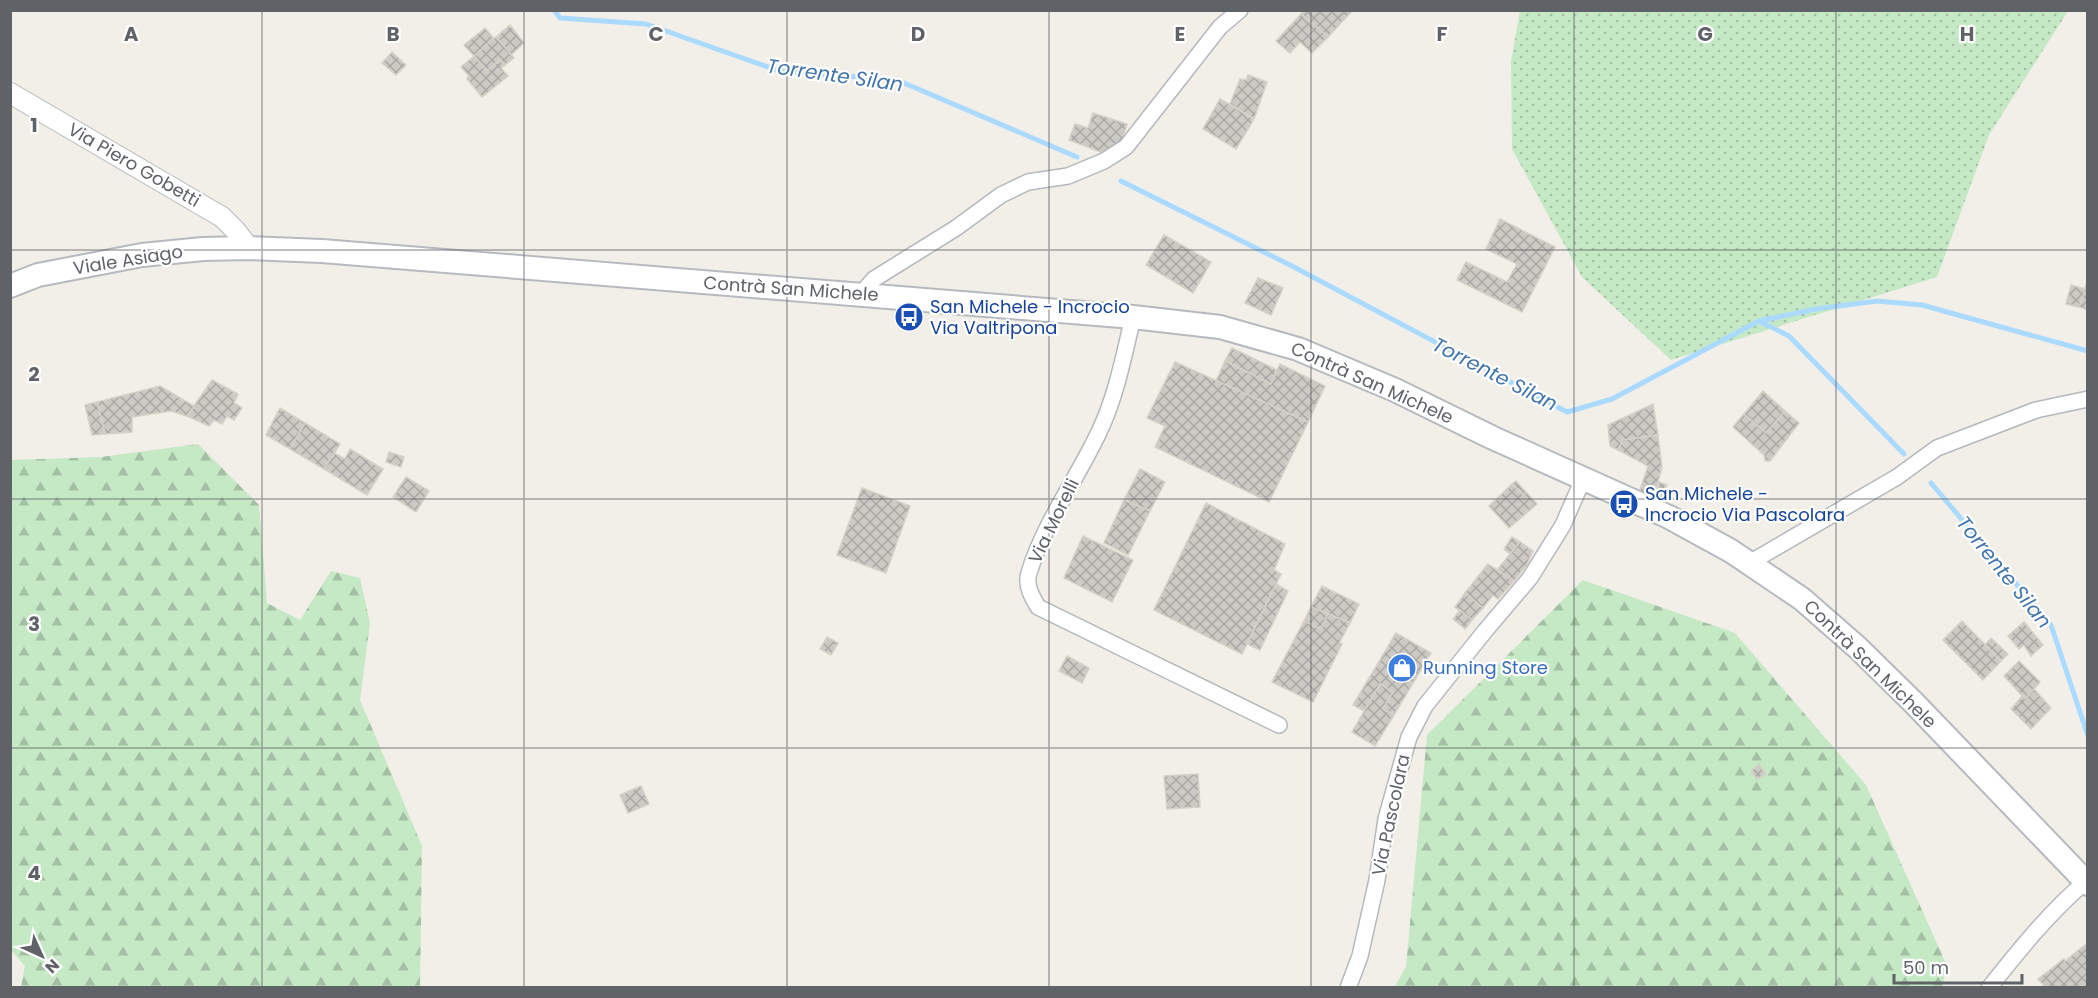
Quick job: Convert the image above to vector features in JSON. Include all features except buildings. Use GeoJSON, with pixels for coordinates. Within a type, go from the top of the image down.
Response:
{"type":"FeatureCollection","features":[{"type":"Feature","properties":{"kind":"main road","name":"Contrà San Michele"},"geometry":{"type":"LineString","coordinates":[[249,248],[346,253],[1133,317],[1220,327],[1298,349],[1395,390],[1669,517],[1751,562],[1802,598],[1858,648],[2086,883]]}},
{"type":"Feature","properties":{"kind":"main road","name":"Viale Asiago"},"geometry":{"type":"LineString","coordinates":[[10,286],[38,275],[142,255],[203,249],[249,248]]}},
{"type":"Feature","properties":{"kind":"street"},"geometry":{"type":"LineString","coordinates":[[861,294],[874,279],[956,228],[1001,195],[1028,182],[1068,176],[1104,161],[1126,147],[1220,27],[1240,10]]}},
{"type":"Feature","properties":{"kind":"street","name":"Via Piero Gobetti"},"geometry":{"type":"LineString","coordinates":[[10,93],[222,217],[249,248]]}},
{"type":"Feature","properties":{"kind":"street","name":"Via Morelli"},"geometry":{"type":"LineString","coordinates":[[1133,317],[1119,376],[1100,431],[1041,542],[1028,576],[1029,593],[1038,607],[1279,725]]}},
{"type":"Feature","properties":{"kind":"street"},"geometry":{"type":"LineString","coordinates":[[1751,562],[1897,477],[1937,448],[2036,410],[2088,399]]}},
{"type":"Feature","properties":{"kind":"street","name":"Via Pascolara"},"geometry":{"type":"LineString","coordinates":[[1348,987],[1360,956],[1377,880],[1386,819],[1409,737],[1425,706],[1530,579],[1563,525],[1583,479]]}},
{"type":"Feature","properties":{"kind":"street"},"geometry":{"type":"LineString","coordinates":[[1989,987],[2064,900],[2086,883]]}},
{"type":"Feature","properties":{"kind":"green space"},"geometry":{"type":"Polygon","coordinates":[[[1520,10],[2068,11],[1989,135],[1937,277],[1671,360],[1582,277],[1512,149],[1511,61],[1520,10]]]}},
{"type":"Feature","properties":{"kind":"green space"},"geometry":{"type":"Polygon","coordinates":[[[198,444],[259,505],[267,603],[300,620],[331,571],[360,578],[370,623],[360,700],[422,846],[420,987],[21,987],[25,966],[10,949],[11,460],[101,457],[198,444]]]}},
{"type":"Feature","properties":{"kind":"green space"},"geometry":{"type":"Polygon","coordinates":[[[1583,580],[1735,633],[1866,785],[1947,966],[1942,988],[1394,988],[1406,967],[1427,735],[1583,580]]]}},
{"type":"Feature","properties":{"kind":"waterway","name":"Torrente Silan"},"geometry":{"type":"LineString","coordinates":[[554,10],[560,18],[646,24],[779,71],[897,80],[1077,157]]}},
{"type":"Feature","properties":{"kind":"waterway","name":"Torrente Silan"},"geometry":{"type":"LineString","coordinates":[[1121,181],[1292,266],[1567,412],[1612,399],[1759,321],[1789,336],[1904,454]]}},
{"type":"Feature","properties":{"kind":"waterway"},"geometry":{"type":"LineString","coordinates":[[1759,321],[1816,309],[1877,301],[1922,305],[2088,351]]}},
{"type":"Feature","properties":{"kind":"waterway","name":"Torrente Silan"},"geometry":{"type":"LineString","coordinates":[[1931,483],[2051,625],[2088,736]]}},
{"type":"Feature","properties":{"kind":"place","name":"San Michele - Incrocio Via Valtripona"},"geometry":{"type":"Point","coordinates":[909,317]}},
{"type":"Feature","properties":{"kind":"place","name":"San Michele - Incrocio Via Pascolara"},"geometry":{"type":"Point","coordinates":[1624,504]}},
{"type":"Feature","properties":{"kind":"place","name":"Running Store"},"geometry":{"type":"Point","coordinates":[1402,668]}}]}
